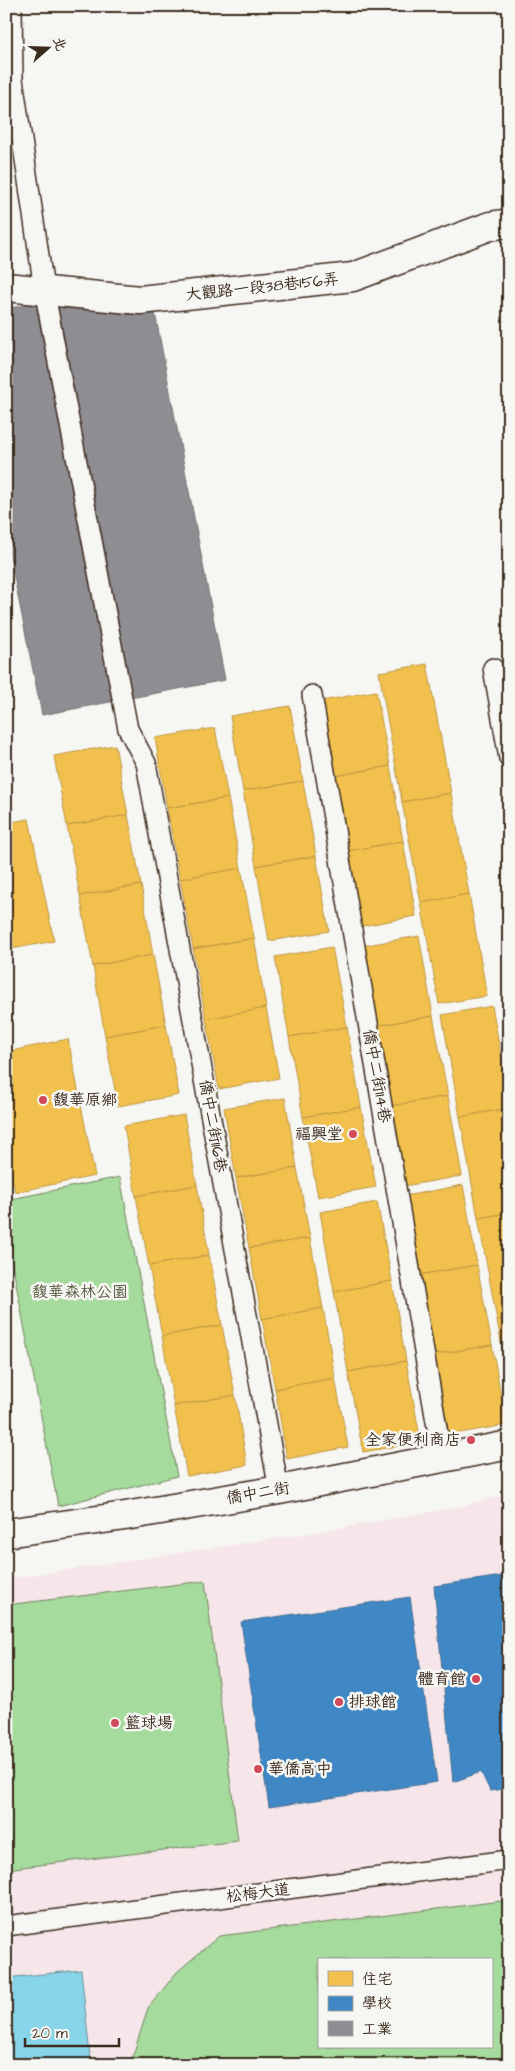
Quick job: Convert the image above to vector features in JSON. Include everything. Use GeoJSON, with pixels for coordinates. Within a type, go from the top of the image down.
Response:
{"type":"FeatureCollection","features":[{"type":"Feature","properties":{"kind":"street","name":"大觀路一段38巷156弄"},"geometry":{"type":"LineString","coordinates":[[6,287],[44,289],[140,300],[353,277],[490,226],[509,223]]}},
{"type":"Feature","properties":{"kind":"street","name":"僑中二街"},"geometry":{"type":"LineString","coordinates":[[6,1533],[125,1516],[279,1490],[509,1445]]}},
{"type":"Feature","properties":{"kind":"lane","name":"僑中二街116巷"},"geometry":{"type":"LineString","coordinates":[[12,6],[13,79],[44,289],[128,729],[146,763],[279,1490]]}},
{"type":"Feature","properties":{"kind":"lane"},"geometry":{"type":"LineString","coordinates":[[493,668],[509,758]]}},
{"type":"Feature","properties":{"kind":"lane","name":"僑中二街114巷"},"geometry":{"type":"LineString","coordinates":[[312,695],[442,1457]]}},
{"type":"Feature","properties":{"kind":"lane","name":"松梅大道"},"geometry":{"type":"LineString","coordinates":[[6,1926],[509,1860]]}},
{"type":"Feature","properties":{"kind":"shaded area","name":"華僑高中"},"geometry":{"type":"Polygon","coordinates":[[[509,1494],[509,2065],[6,2065],[6,1579],[311,1533],[458,1507],[509,1494]]]}},
{"type":"Feature","properties":{"kind":"green space","name":"馥華森林公園"},"geometry":{"type":"Polygon","coordinates":[[[120,1177],[177,1476],[58,1506],[6,1230],[6,1200],[120,1177]]]}},
{"type":"Feature","properties":{"kind":"green space","name":"籃球場"},"geometry":{"type":"Polygon","coordinates":[[[205,1581],[238,1841],[6,1869],[6,1605],[205,1581]]]}},
{"type":"Feature","properties":{"kind":"green space"},"geometry":{"type":"Polygon","coordinates":[[[509,1900],[509,2065],[130,2065],[148,2008],[177,1972],[219,1936],[509,1900]]]}},
{"type":"Feature","properties":{"kind":"water"},"geometry":{"type":"Polygon","coordinates":[[[81,1970],[91,2065],[6,2065],[6,1978],[81,1970]]]}},
{"type":"Feature","properties":{"kind":"building: 住宅"},"geometry":{"type":"Polygon","coordinates":[[[427,664],[451,793],[402,802],[379,672],[427,664]]]}},
{"type":"Feature","properties":{"kind":"building: 住宅"},"geometry":{"type":"Polygon","coordinates":[[[376,691],[390,766],[329,777],[316,702],[376,691]]]}},
{"type":"Feature","properties":{"kind":"building: 住宅"},"geometry":{"type":"Polygon","coordinates":[[[290,706],[303,781],[243,791],[230,716],[290,706]]]}},
{"type":"Feature","properties":{"kind":"building: 住宅"},"geometry":{"type":"Polygon","coordinates":[[[215,728],[228,798],[167,808],[155,738],[215,728]]]}},
{"type":"Feature","properties":{"kind":"building: 住宅"},"geometry":{"type":"Polygon","coordinates":[[[115,745],[128,815],[67,826],[54,756],[115,745]]]}},
{"type":"Feature","properties":{"kind":"building: 住宅"},"geometry":{"type":"Polygon","coordinates":[[[390,766],[403,841],[343,852],[329,777],[390,766]]]}},
{"type":"Feature","properties":{"kind":"building: 住宅"},"geometry":{"type":"Polygon","coordinates":[[[303,781],[316,856],[256,866],[243,791],[303,781]]]}},
{"type":"Feature","properties":{"kind":"building: 住宅"},"geometry":{"type":"Polygon","coordinates":[[[451,793],[469,894],[421,903],[402,802],[451,793]]]}},
{"type":"Feature","properties":{"kind":"building: 住宅"},"geometry":{"type":"Polygon","coordinates":[[[228,798],[241,868],[180,879],[167,808],[228,798]]]}},
{"type":"Feature","properties":{"kind":"building: 住宅"},"geometry":{"type":"Polygon","coordinates":[[[128,815],[141,885],[80,896],[67,826],[128,815]]]}},
{"type":"Feature","properties":{"kind":"building: 住宅"},"geometry":{"type":"Polygon","coordinates":[[[29,819],[54,941],[6,950],[6,823],[29,819]]]}},
{"type":"Feature","properties":{"kind":"building: 住宅"},"geometry":{"type":"Polygon","coordinates":[[[403,841],[416,916],[357,927],[343,852],[403,841]]]}},
{"type":"Feature","properties":{"kind":"building: 住宅"},"geometry":{"type":"Polygon","coordinates":[[[316,856],[329,931],[269,941],[256,866],[316,856]]]}},
{"type":"Feature","properties":{"kind":"building: 住宅"},"geometry":{"type":"Polygon","coordinates":[[[241,868],[254,938],[193,949],[180,879],[241,868]]]}},
{"type":"Feature","properties":{"kind":"building: 住宅"},"geometry":{"type":"Polygon","coordinates":[[[141,885],[153,955],[93,966],[80,896],[141,885]]]}},
{"type":"Feature","properties":{"kind":"building: 住宅"},"geometry":{"type":"Polygon","coordinates":[[[469,894],[487,996],[439,1004],[421,903],[469,894]]]}},
{"type":"Feature","properties":{"kind":"building: 住宅"},"geometry":{"type":"Polygon","coordinates":[[[419,936],[433,1016],[375,1026],[361,946],[419,936]]]}},
{"type":"Feature","properties":{"kind":"building: 住宅"},"geometry":{"type":"Polygon","coordinates":[[[254,938],[266,1008],[206,1019],[193,949],[254,938]]]}},
{"type":"Feature","properties":{"kind":"building: 住宅"},"geometry":{"type":"Polygon","coordinates":[[[332,947],[347,1027],[289,1037],[275,957],[332,947]]]}},
{"type":"Feature","properties":{"kind":"building: 住宅"},"geometry":{"type":"Polygon","coordinates":[[[153,955],[166,1025],[105,1036],[93,966],[153,955]]]}},
{"type":"Feature","properties":{"kind":"building: 住宅"},"geometry":{"type":"Polygon","coordinates":[[[492,1006],[509,1108],[460,1117],[442,1015],[492,1006]]]}},
{"type":"Feature","properties":{"kind":"building: 住宅"},"geometry":{"type":"Polygon","coordinates":[[[266,1008],[279,1078],[219,1089],[206,1019],[266,1008]]]}},
{"type":"Feature","properties":{"kind":"building: 住宅"},"geometry":{"type":"Polygon","coordinates":[[[433,1016],[448,1096],[390,1106],[375,1026],[433,1016]]]}},
{"type":"Feature","properties":{"kind":"building: 住宅"},"geometry":{"type":"Polygon","coordinates":[[[166,1025],[179,1095],[118,1106],[105,1036],[166,1025]]]}},
{"type":"Feature","properties":{"kind":"building: 住宅"},"geometry":{"type":"Polygon","coordinates":[[[347,1027],[361,1107],[303,1117],[289,1037],[347,1027]]]}},
{"type":"Feature","properties":{"kind":"building: 住宅","name":"馥華原鄉"},"geometry":{"type":"Polygon","coordinates":[[[68,1039],[95,1176],[15,1192],[6,1148],[6,1052],[68,1039]]]}},
{"type":"Feature","properties":{"kind":"building: 住宅"},"geometry":{"type":"Polygon","coordinates":[[[448,1096],[462,1176],[404,1186],[390,1106],[448,1096]]]}},
{"type":"Feature","properties":{"kind":"building: 住宅"},"geometry":{"type":"Polygon","coordinates":[[[285,1098],[297,1168],[236,1178],[224,1108],[285,1098]]]}},
{"type":"Feature","properties":{"kind":"building: 住宅"},"geometry":{"type":"Polygon","coordinates":[[[361,1107],[376,1187],[318,1197],[303,1117],[361,1107]]]}},
{"type":"Feature","properties":{"kind":"building: 住宅"},"geometry":{"type":"Polygon","coordinates":[[[509,1108],[509,1213],[478,1218],[460,1117],[509,1108]]]}},
{"type":"Feature","properties":{"kind":"building: 住宅"},"geometry":{"type":"Polygon","coordinates":[[[184,1115],[197,1185],[136,1196],[124,1126],[184,1115]]]}},
{"type":"Feature","properties":{"kind":"building: 住宅"},"geometry":{"type":"Polygon","coordinates":[[[297,1168],[310,1238],[249,1248],[236,1178],[297,1168]]]}},
{"type":"Feature","properties":{"kind":"building: 住宅"},"geometry":{"type":"Polygon","coordinates":[[[197,1185],[209,1255],[149,1266],[136,1196],[197,1185]]]}},
{"type":"Feature","properties":{"kind":"building: 住宅"},"geometry":{"type":"Polygon","coordinates":[[[463,1185],[477,1265],[419,1275],[405,1196],[463,1185]]]}},
{"type":"Feature","properties":{"kind":"building: 住宅"},"geometry":{"type":"Polygon","coordinates":[[[377,1202],[392,1281],[334,1292],[320,1212],[377,1202]]]}},
{"type":"Feature","properties":{"kind":"building: 住宅"},"geometry":{"type":"Polygon","coordinates":[[[509,1213],[509,1318],[497,1320],[478,1218],[509,1213]]]}},
{"type":"Feature","properties":{"kind":"building: 住宅"},"geometry":{"type":"Polygon","coordinates":[[[310,1238],[323,1308],[262,1319],[249,1248],[310,1238]]]}},
{"type":"Feature","properties":{"kind":"building: 住宅"},"geometry":{"type":"Polygon","coordinates":[[[209,1255],[222,1325],[162,1336],[149,1266],[209,1255]]]}},
{"type":"Feature","properties":{"kind":"building: 住宅"},"geometry":{"type":"Polygon","coordinates":[[[477,1265],[492,1345],[433,1355],[419,1275],[477,1265]]]}},
{"type":"Feature","properties":{"kind":"building: 住宅"},"geometry":{"type":"Polygon","coordinates":[[[392,1281],[406,1361],[348,1372],[334,1292],[392,1281]]]}},
{"type":"Feature","properties":{"kind":"building: 住宅"},"geometry":{"type":"Polygon","coordinates":[[[323,1308],[335,1378],[275,1389],[262,1319],[323,1308]]]}},
{"type":"Feature","properties":{"kind":"building: 住宅"},"geometry":{"type":"Polygon","coordinates":[[[509,1318],[509,1386],[497,1320],[509,1318]]]}},
{"type":"Feature","properties":{"kind":"building: 住宅"},"geometry":{"type":"Polygon","coordinates":[[[222,1325],[235,1395],[174,1406],[162,1336],[222,1325]]]}},
{"type":"Feature","properties":{"kind":"building: 住宅"},"geometry":{"type":"Polygon","coordinates":[[[492,1345],[506,1425],[448,1435],[433,1355],[492,1345]]]}},
{"type":"Feature","properties":{"kind":"building: 住宅"},"geometry":{"type":"Polygon","coordinates":[[[406,1361],[421,1442],[363,1452],[348,1372],[406,1361]]]}},
{"type":"Feature","properties":{"kind":"building: 住宅"},"geometry":{"type":"Polygon","coordinates":[[[335,1378],[348,1447],[287,1459],[275,1389],[335,1378]]]}},
{"type":"Feature","properties":{"kind":"building: 住宅"},"geometry":{"type":"Polygon","coordinates":[[[235,1395],[247,1465],[187,1476],[174,1406],[235,1395]]]}},
{"type":"Feature","properties":{"kind":"building: 學校","name":"體育館"},"geometry":{"type":"Polygon","coordinates":[[[509,1575],[509,1788],[490,1791],[481,1772],[453,1782],[434,1586],[509,1575]]]}},
{"type":"Feature","properties":{"kind":"building: 學校","name":"排球館"},"geometry":{"type":"Polygon","coordinates":[[[410,1597],[437,1782],[269,1807],[241,1622],[410,1597]]]}},
{"type":"Feature","properties":{"kind":"building: 工業"},"geometry":{"type":"Polygon","coordinates":[[[54,298],[155,313],[225,680],[42,715],[6,537],[6,309],[54,298]]]}},
{"type":"Feature","properties":{"kind":"place","name":"馥華原鄉"},"geometry":{"type":"Point","coordinates":[43,1100]}},
{"type":"Feature","properties":{"kind":"place","name":"福興堂"},"geometry":{"type":"Point","coordinates":[353,1134]}},
{"type":"Feature","properties":{"kind":"place","name":"全家便利商店"},"geometry":{"type":"Point","coordinates":[471,1440]}},
{"type":"Feature","properties":{"kind":"place","name":"體育館"},"geometry":{"type":"Point","coordinates":[476,1679]}},
{"type":"Feature","properties":{"kind":"place","name":"排球館"},"geometry":{"type":"Point","coordinates":[339,1702]}},
{"type":"Feature","properties":{"kind":"place","name":"籃球場"},"geometry":{"type":"Point","coordinates":[115,1723]}},
{"type":"Feature","properties":{"kind":"place","name":"華僑高中"},"geometry":{"type":"Point","coordinates":[258,1769]}}]}
